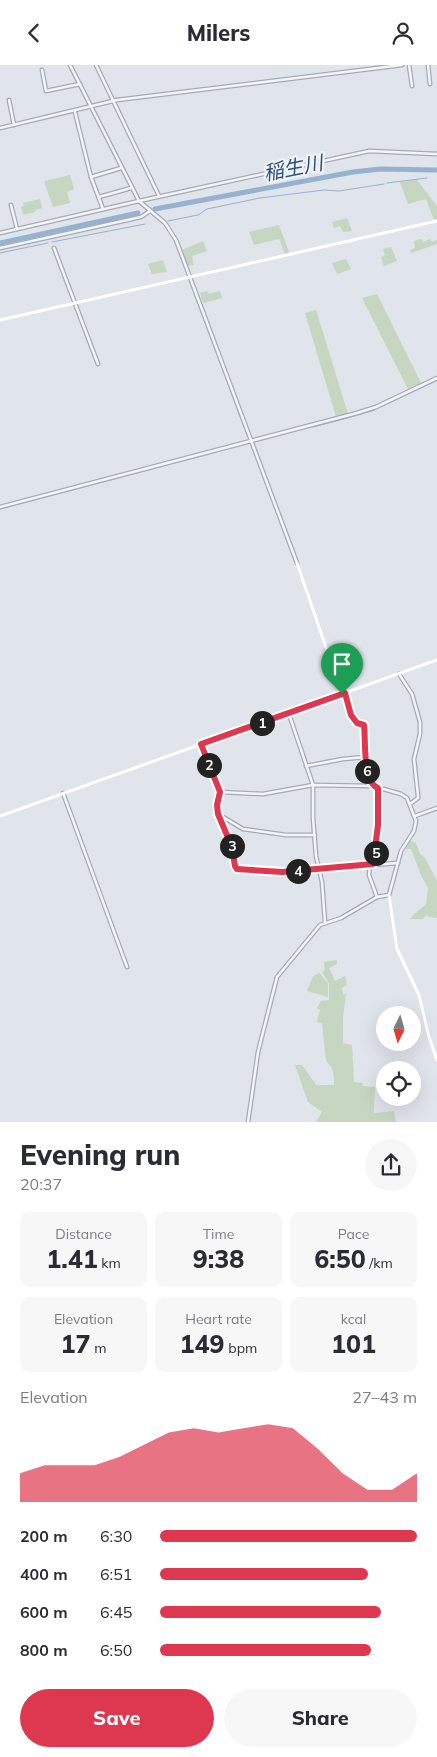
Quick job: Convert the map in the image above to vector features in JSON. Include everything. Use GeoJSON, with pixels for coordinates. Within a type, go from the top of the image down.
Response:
{"type":"FeatureCollection","features":[{"type":"Feature","properties":{"kind":"street"},"geometry":{"type":"LineString","coordinates":[[70,65],[138,201],[170,229],[190,277],[297,563],[351,715],[357,723],[364,725],[368,776],[373,786]]}},
{"type":"Feature","properties":{"kind":"street"},"geometry":{"type":"LineString","coordinates":[[96,65],[159,196]]}},
{"type":"Feature","properties":{"kind":"street"},"geometry":{"type":"LineString","coordinates":[[0,129],[113,101],[402,65]]}},
{"type":"Feature","properties":{"kind":"street"},"geometry":{"type":"LineString","coordinates":[[410,65],[412,87]]}},
{"type":"Feature","properties":{"kind":"street"},"geometry":{"type":"LineString","coordinates":[[428,65],[430,84]]}},
{"type":"Feature","properties":{"kind":"street"},"geometry":{"type":"LineString","coordinates":[[42,70],[46,91],[80,84]]}},
{"type":"Feature","properties":{"kind":"street"},"geometry":{"type":"LineString","coordinates":[[9,100],[14,125]]}},
{"type":"Feature","properties":{"kind":"street"},"geometry":{"type":"LineString","coordinates":[[75,111],[91,177],[103,209]]}},
{"type":"Feature","properties":{"kind":"street"},"geometry":{"type":"LineString","coordinates":[[0,233],[159,196],[369,151],[437,154]]}},
{"type":"Feature","properties":{"kind":"street"},"geometry":{"type":"LineString","coordinates":[[91,177],[121,168]]}},
{"type":"Feature","properties":{"kind":"street"},"geometry":{"type":"LineString","coordinates":[[99,197],[131,188]]}},
{"type":"Feature","properties":{"kind":"street"},"geometry":{"type":"LineString","coordinates":[[11,205],[17,229]]}},
{"type":"Feature","properties":{"kind":"street"},"geometry":{"type":"LineString","coordinates":[[0,248],[142,217],[150,211]]}},
{"type":"Feature","properties":{"kind":"street"},"geometry":{"type":"LineString","coordinates":[[0,321],[437,221]]}},
{"type":"Feature","properties":{"kind":"street"},"geometry":{"type":"LineString","coordinates":[[54,248],[98,364]]}},
{"type":"Feature","properties":{"kind":"street"},"geometry":{"type":"LineString","coordinates":[[0,507],[376,407],[437,378]]}},
{"type":"Feature","properties":{"kind":"street"},"geometry":{"type":"LineString","coordinates":[[0,815],[437,660]]}},
{"type":"Feature","properties":{"kind":"street"},"geometry":{"type":"LineString","coordinates":[[399,674],[412,694],[420,722],[414,763],[418,799],[410,804]]}},
{"type":"Feature","properties":{"kind":"street"},"geometry":{"type":"LineString","coordinates":[[289,714],[313,785],[316,856],[323,890],[325,923]]}},
{"type":"Feature","properties":{"kind":"street"},"geometry":{"type":"LineString","coordinates":[[201,744],[220,792],[217,805],[218,814],[232,847],[237,869],[282,872],[398,863]]}},
{"type":"Feature","properties":{"kind":"street"},"geometry":{"type":"LineString","coordinates":[[306,766],[366,757]]}},
{"type":"Feature","properties":{"kind":"street"},"geometry":{"type":"LineString","coordinates":[[220,792],[263,794],[313,785],[373,786],[401,794],[407,798],[416,821],[414,831],[401,851],[389,895],[397,949],[419,995],[429,1037],[437,1060]]}},
{"type":"Feature","properties":{"kind":"street"},"geometry":{"type":"LineString","coordinates":[[377,897],[370,875],[378,825],[378,788]]}},
{"type":"Feature","properties":{"kind":"street"},"geometry":{"type":"LineString","coordinates":[[63,793],[127,967]]}},
{"type":"Feature","properties":{"kind":"street"},"geometry":{"type":"LineString","coordinates":[[415,816],[437,808]]}},
{"type":"Feature","properties":{"kind":"street"},"geometry":{"type":"LineString","coordinates":[[218,814],[243,829],[286,835],[315,835]]}},
{"type":"Feature","properties":{"kind":"street"},"geometry":{"type":"LineString","coordinates":[[248,1122],[258,1052],[277,977],[313,933],[325,923],[341,918],[377,897],[389,895]]}},
{"type":"Feature","properties":{"kind":"green space"},"geometry":{"type":"Polygon","coordinates":[[[70,175],[74,189],[67,192],[70,203],[53,207],[44,181],[70,175]]]}},
{"type":"Feature","properties":{"kind":"green space"},"geometry":{"type":"Polygon","coordinates":[[[417,180],[437,206],[437,219],[434,220],[426,199],[408,204],[400,182],[417,180]]]}},
{"type":"Feature","properties":{"kind":"green space"},"geometry":{"type":"Polygon","coordinates":[[[40,199],[42,208],[23,215],[21,207],[24,206],[23,203],[40,199]]]}},
{"type":"Feature","properties":{"kind":"green space"},"geometry":{"type":"Polygon","coordinates":[[[347,218],[352,231],[343,232],[340,226],[334,228],[332,222],[347,218]]]}},
{"type":"Feature","properties":{"kind":"green space"},"geometry":{"type":"Polygon","coordinates":[[[279,225],[289,252],[285,254],[279,239],[254,245],[249,232],[279,225]]]}},
{"type":"Feature","properties":{"kind":"green space"},"geometry":{"type":"Polygon","coordinates":[[[421,239],[423,242],[430,239],[432,242],[437,240],[437,244],[411,253],[410,250],[415,248],[414,241],[421,239]]]}},
{"type":"Feature","properties":{"kind":"green space"},"geometry":{"type":"Polygon","coordinates":[[[203,241],[207,251],[192,256],[194,265],[187,266],[182,250],[203,241]]]}},
{"type":"Feature","properties":{"kind":"green space"},"geometry":{"type":"Polygon","coordinates":[[[391,247],[397,261],[384,266],[381,257],[385,255],[383,249],[391,247]]]}},
{"type":"Feature","properties":{"kind":"green space"},"geometry":{"type":"Polygon","coordinates":[[[346,259],[351,269],[337,274],[332,263],[346,259]]]}},
{"type":"Feature","properties":{"kind":"green space"},"geometry":{"type":"Polygon","coordinates":[[[163,260],[167,272],[152,274],[148,264],[163,260]]]}},
{"type":"Feature","properties":{"kind":"green space"},"geometry":{"type":"Polygon","coordinates":[[[207,291],[209,294],[220,291],[222,298],[203,303],[200,293],[207,291]]]}},
{"type":"Feature","properties":{"kind":"green space"},"geometry":{"type":"Polygon","coordinates":[[[377,294],[421,383],[408,389],[362,298],[377,294]]]}},
{"type":"Feature","properties":{"kind":"green space"},"geometry":{"type":"Polygon","coordinates":[[[316,310],[348,414],[336,417],[305,313],[316,310]]]}},
{"type":"Feature","properties":{"kind":"green space"},"geometry":{"type":"Polygon","coordinates":[[[409,842],[416,843],[420,854],[425,858],[437,881],[437,918],[426,916],[422,919],[410,919],[426,905],[428,888],[411,849],[406,849],[409,842]]]}},
{"type":"Feature","properties":{"kind":"green space"},"geometry":{"type":"Polygon","coordinates":[[[337,960],[337,964],[329,968],[335,981],[345,976],[347,985],[342,988],[343,995],[346,994],[343,1018],[343,1043],[352,1045],[354,1082],[362,1083],[363,1086],[375,1087],[374,1113],[394,1111],[396,1122],[316,1122],[322,1112],[308,1102],[295,1065],[302,1065],[316,1085],[334,1085],[331,1066],[326,1061],[322,1023],[317,1022],[320,1010],[317,1008],[321,1001],[329,1000],[329,983],[322,972],[325,970],[324,962],[337,960]]]}},
{"type":"Feature","properties":{"kind":"green space"},"geometry":{"type":"Polygon","coordinates":[[[319,973],[328,983],[328,997],[307,991],[313,976],[319,973]]]}},
{"type":"Feature","properties":{"kind":"waterway","name":"稲生川"},"geometry":{"type":"LineString","coordinates":[[155,209],[353,172],[380,169],[437,170]]}},
{"type":"Feature","properties":{"kind":"waterway"},"geometry":{"type":"LineString","coordinates":[[387,183],[427,178]]}},
{"type":"Feature","properties":{"kind":"waterway"},"geometry":{"type":"LineString","coordinates":[[168,221],[198,215],[207,209],[260,198],[324,190],[339,191],[384,184]]}},
{"type":"Feature","properties":{"kind":"waterway","name":"稲生川"},"geometry":{"type":"LineString","coordinates":[[0,243],[138,213]]}},
{"type":"Feature","properties":{"kind":"waterway"},"geometry":{"type":"LineString","coordinates":[[52,242],[145,224]]}},
{"type":"Feature","properties":{"kind":"waterway"},"geometry":{"type":"LineString","coordinates":[[0,253],[48,243]]}},
{"type":"Feature","properties":{"kind":"waterway"},"geometry":{"type":"LineString","coordinates":[[378,408],[436,381]]}},
{"type":"Feature","properties":{"kind":"waterway"},"geometry":{"type":"LineString","coordinates":[[358,415],[375,410]]}},
{"type":"Feature","properties":{"kind":"waterway"},"geometry":{"type":"LineString","coordinates":[[313,427],[355,416]]}},
{"type":"Feature","properties":{"kind":"waterway"},"geometry":{"type":"LineString","coordinates":[[254,442],[310,427]]}},
{"type":"Feature","properties":{"kind":"waterway"},"geometry":{"type":"LineString","coordinates":[[211,453],[250,443]]}},
{"type":"Feature","properties":{"kind":"waterway"},"geometry":{"type":"LineString","coordinates":[[166,465],[209,454]]}},
{"type":"Feature","properties":{"kind":"waterway"},"geometry":{"type":"LineString","coordinates":[[121,477],[163,466]]}},
{"type":"Feature","properties":{"kind":"waterway"},"geometry":{"type":"LineString","coordinates":[[76,489],[118,478]]}},
{"type":"Feature","properties":{"kind":"waterway"},"geometry":{"type":"LineString","coordinates":[[44,497],[73,490]]}},
{"type":"Feature","properties":{"kind":"waterway"},"geometry":{"type":"LineString","coordinates":[[0,509],[41,498]]}},
{"type":"Feature","properties":{"kind":"route"},"geometry":{"type":"LineString","coordinates":[[345,693],[351,715],[357,723],[364,724],[368,776],[373,786],[378,788],[379,812],[376,854],[373,864],[282,872],[236,869],[232,847],[218,814],[217,805],[220,792],[201,744],[342,694],[345,693]]}}]}
